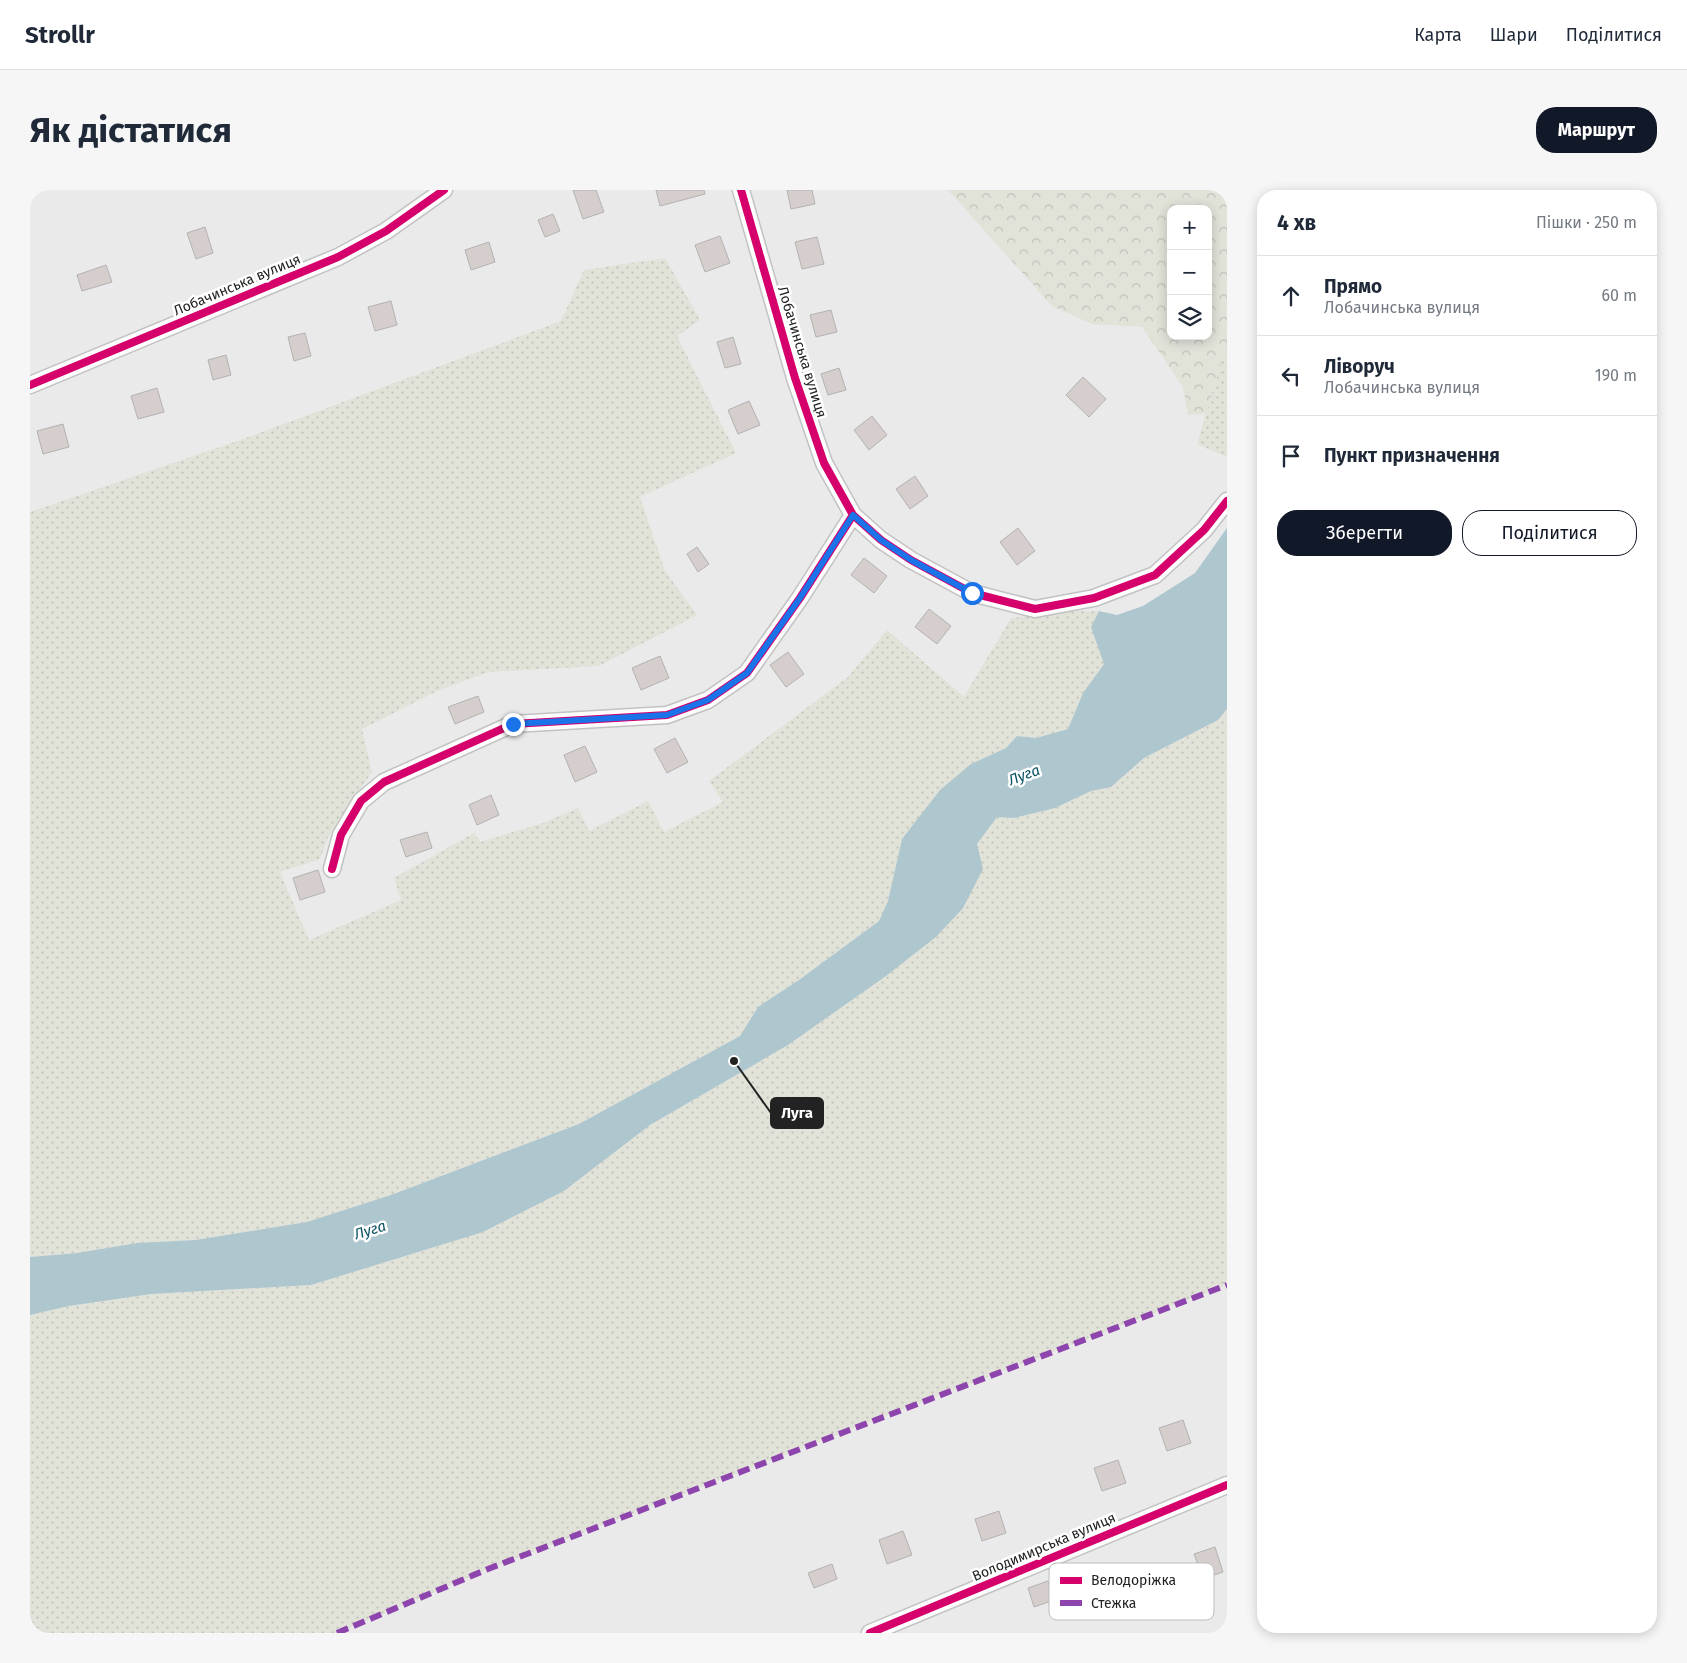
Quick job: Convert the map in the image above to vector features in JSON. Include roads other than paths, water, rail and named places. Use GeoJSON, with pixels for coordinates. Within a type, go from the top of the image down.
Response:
{"type":"FeatureCollection","features":[{"type":"Feature","properties":{"kind":"street","name":"Лобачинська вулиця"},"geometry":{"type":"LineString","coordinates":[[30,385],[338,257],[386,231],[444,190]]}},
{"type":"Feature","properties":{"kind":"street","name":"Лобачинська вулиця"},"geometry":{"type":"LineString","coordinates":[[741,190],[794,378],[824,463],[853,515],[881,540],[911,560],[972,593],[1035,609],[1094,598],[1155,575],[1204,530],[1227,501]]}},
{"type":"Feature","properties":{"kind":"street"},"geometry":{"type":"LineString","coordinates":[[332,869],[341,835],[361,801],[384,782],[513,724],[667,715],[708,700],[747,673],[800,598],[853,515]]}},
{"type":"Feature","properties":{"kind":"street","name":"Володимирська вулиця"},"geometry":{"type":"LineString","coordinates":[[870,1633],[904,1626],[1227,1484]]}},
{"type":"Feature","properties":{"kind":"water"},"geometry":{"type":"Polygon","coordinates":[[[1227,528],[1227,709],[1218,720],[1144,758],[1111,787],[1091,791],[1055,808],[1014,818],[997,817],[977,844],[983,869],[963,908],[936,937],[886,976],[788,1045],[650,1125],[564,1191],[483,1232],[311,1285],[151,1294],[69,1306],[30,1315],[30,1257],[77,1253],[137,1243],[195,1240],[307,1222],[391,1195],[579,1124],[740,1036],[758,1007],[799,980],[879,921],[888,901],[902,839],[940,790],[971,764],[1006,748],[1017,736],[1036,738],[1068,729],[1083,693],[1104,664],[1091,627],[1099,611],[1117,615],[1143,606],[1195,573],[1227,528]]]}},
{"type":"Feature","properties":{"kind":"place","name":"Луга"},"geometry":{"type":"Point","coordinates":[734,1061]}}]}
